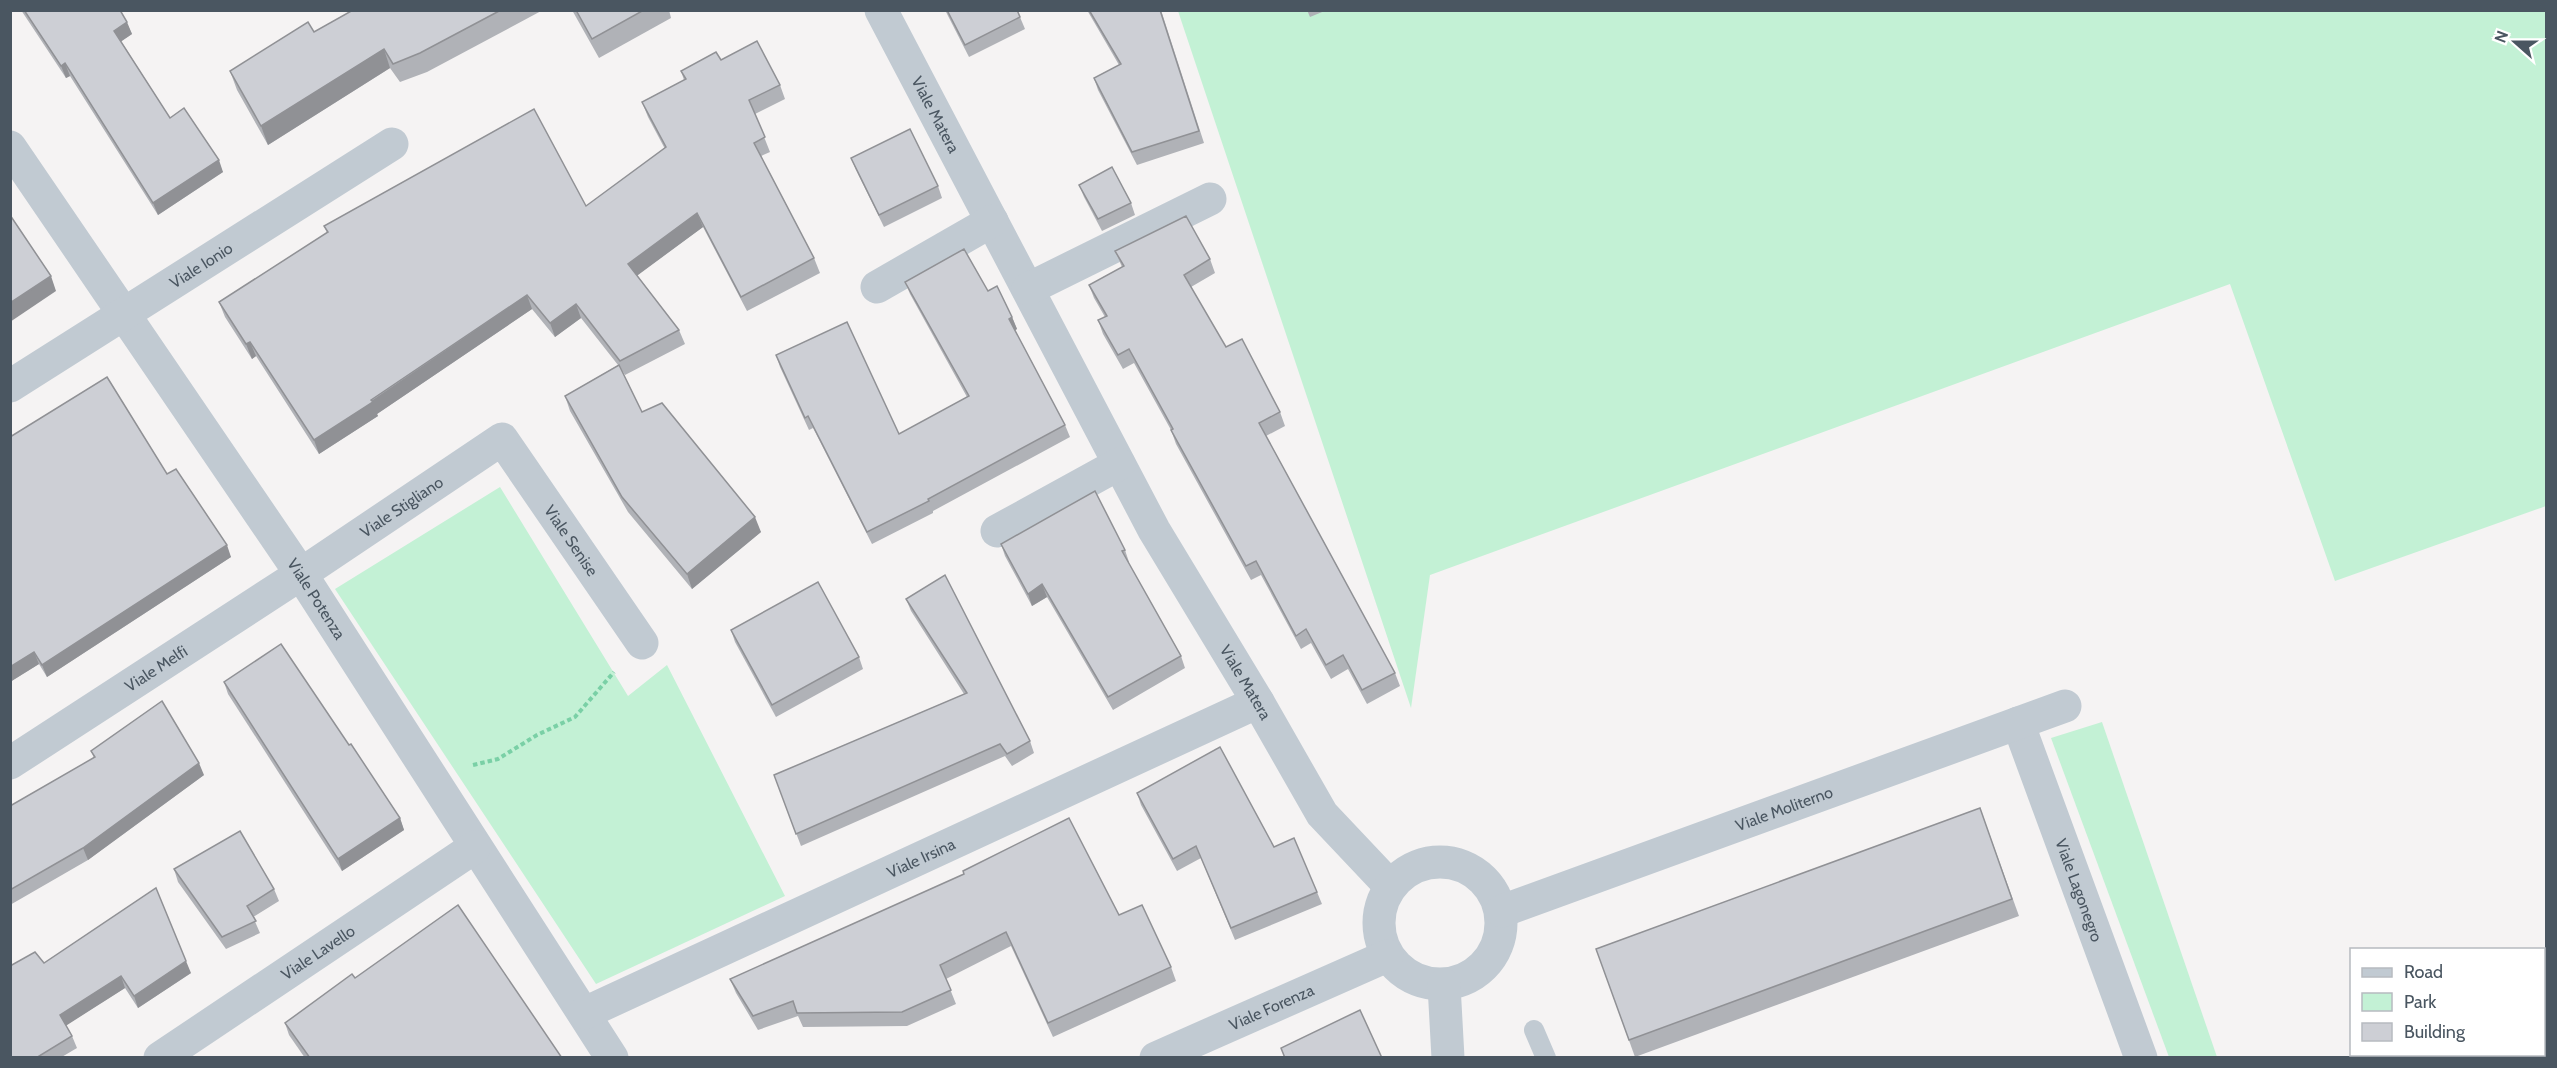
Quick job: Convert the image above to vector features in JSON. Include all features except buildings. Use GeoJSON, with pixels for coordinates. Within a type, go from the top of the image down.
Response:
{"type":"FeatureCollection","features":[{"type":"Feature","properties":{"kind":"street","name":"Viale Matera"},"geometry":{"type":"LineString","coordinates":[[881,10],[1154,530],[1258,702],[1322,814],[1390,886]]}},
{"type":"Feature","properties":{"kind":"street","name":"Viale Ionio"},"geometry":{"type":"LineString","coordinates":[[10,386],[392,144]]}},
{"type":"Feature","properties":{"kind":"street","name":"Viale Potenza"},"geometry":{"type":"LineString","coordinates":[[10,147],[301,574],[475,847],[585,1012],[612,1058]]}},
{"type":"Feature","properties":{"kind":"street"},"geometry":{"type":"LineString","coordinates":[[1028,289],[1210,199]]}},
{"type":"Feature","properties":{"kind":"street"},"geometry":{"type":"LineString","coordinates":[[877,287],[992,221]]}},
{"type":"Feature","properties":{"kind":"street","name":"Viale Stigliano"},"geometry":{"type":"LineString","coordinates":[[301,574],[502,438]]}},
{"type":"Feature","properties":{"kind":"street","name":"Viale Senise"},"geometry":{"type":"LineString","coordinates":[[502,438],[642,643]]}},
{"type":"Feature","properties":{"kind":"street"},"geometry":{"type":"LineString","coordinates":[[997,531],[1119,464]]}},
{"type":"Feature","properties":{"kind":"street","name":"Viale Melfi"},"geometry":{"type":"LineString","coordinates":[[10,764],[301,574]]}},
{"type":"Feature","properties":{"kind":"street","name":"Viale Irsina"},"geometry":{"type":"LineString","coordinates":[[585,1012],[1258,702]]}},
{"type":"Feature","properties":{"kind":"street","name":"Viale Moliterno"},"geometry":{"type":"LineString","coordinates":[[1502,910],[2065,706]]}},
{"type":"Feature","properties":{"kind":"street","name":"Viale Lagonegro"},"geometry":{"type":"LineString","coordinates":[[2018,723],[2141,1058]]}},
{"type":"Feature","properties":{"kind":"street","name":"Viale Lavello"},"geometry":{"type":"LineString","coordinates":[[160,1058],[475,847]]}},
{"type":"Feature","properties":{"kind":"street"},"geometry":{"type":"LineString","coordinates":[[1454,862],[1485,879],[1502,910],[1498,945],[1477,974],[1444,985],[1411,978],[1387,956],[1378,920],[1390,886],[1419,864],[1454,862]]}},
{"type":"Feature","properties":{"kind":"street","name":"Viale Forenza"},"geometry":{"type":"LineString","coordinates":[[1156,1058],[1387,956]]}},
{"type":"Feature","properties":{"kind":"street"},"geometry":{"type":"LineString","coordinates":[[1444,985],[1448,1058]]}},
{"type":"Feature","properties":{"kind":"lane"},"geometry":{"type":"LineString","coordinates":[[1534,1030],[1546,1058]]}},
{"type":"Feature","properties":{"kind":"path"},"geometry":{"type":"LineString","coordinates":[[428,773],[498,759],[537,735],[575,717],[642,643]]}},
{"type":"Feature","properties":{"kind":"green space"},"geometry":{"type":"Polygon","coordinates":[[[1178,11],[2546,11],[2546,506],[2335,581],[2230,284],[1430,575],[1411,708],[1178,11]]]}},
{"type":"Feature","properties":{"kind":"green space"},"geometry":{"type":"Polygon","coordinates":[[[500,487],[628,696],[667,665],[785,896],[596,984],[335,589],[500,487]]]}},
{"type":"Feature","properties":{"kind":"green space"},"geometry":{"type":"Polygon","coordinates":[[[2102,722],[2217,1057],[2169,1057],[2051,738],[2102,722]]]}}]}
